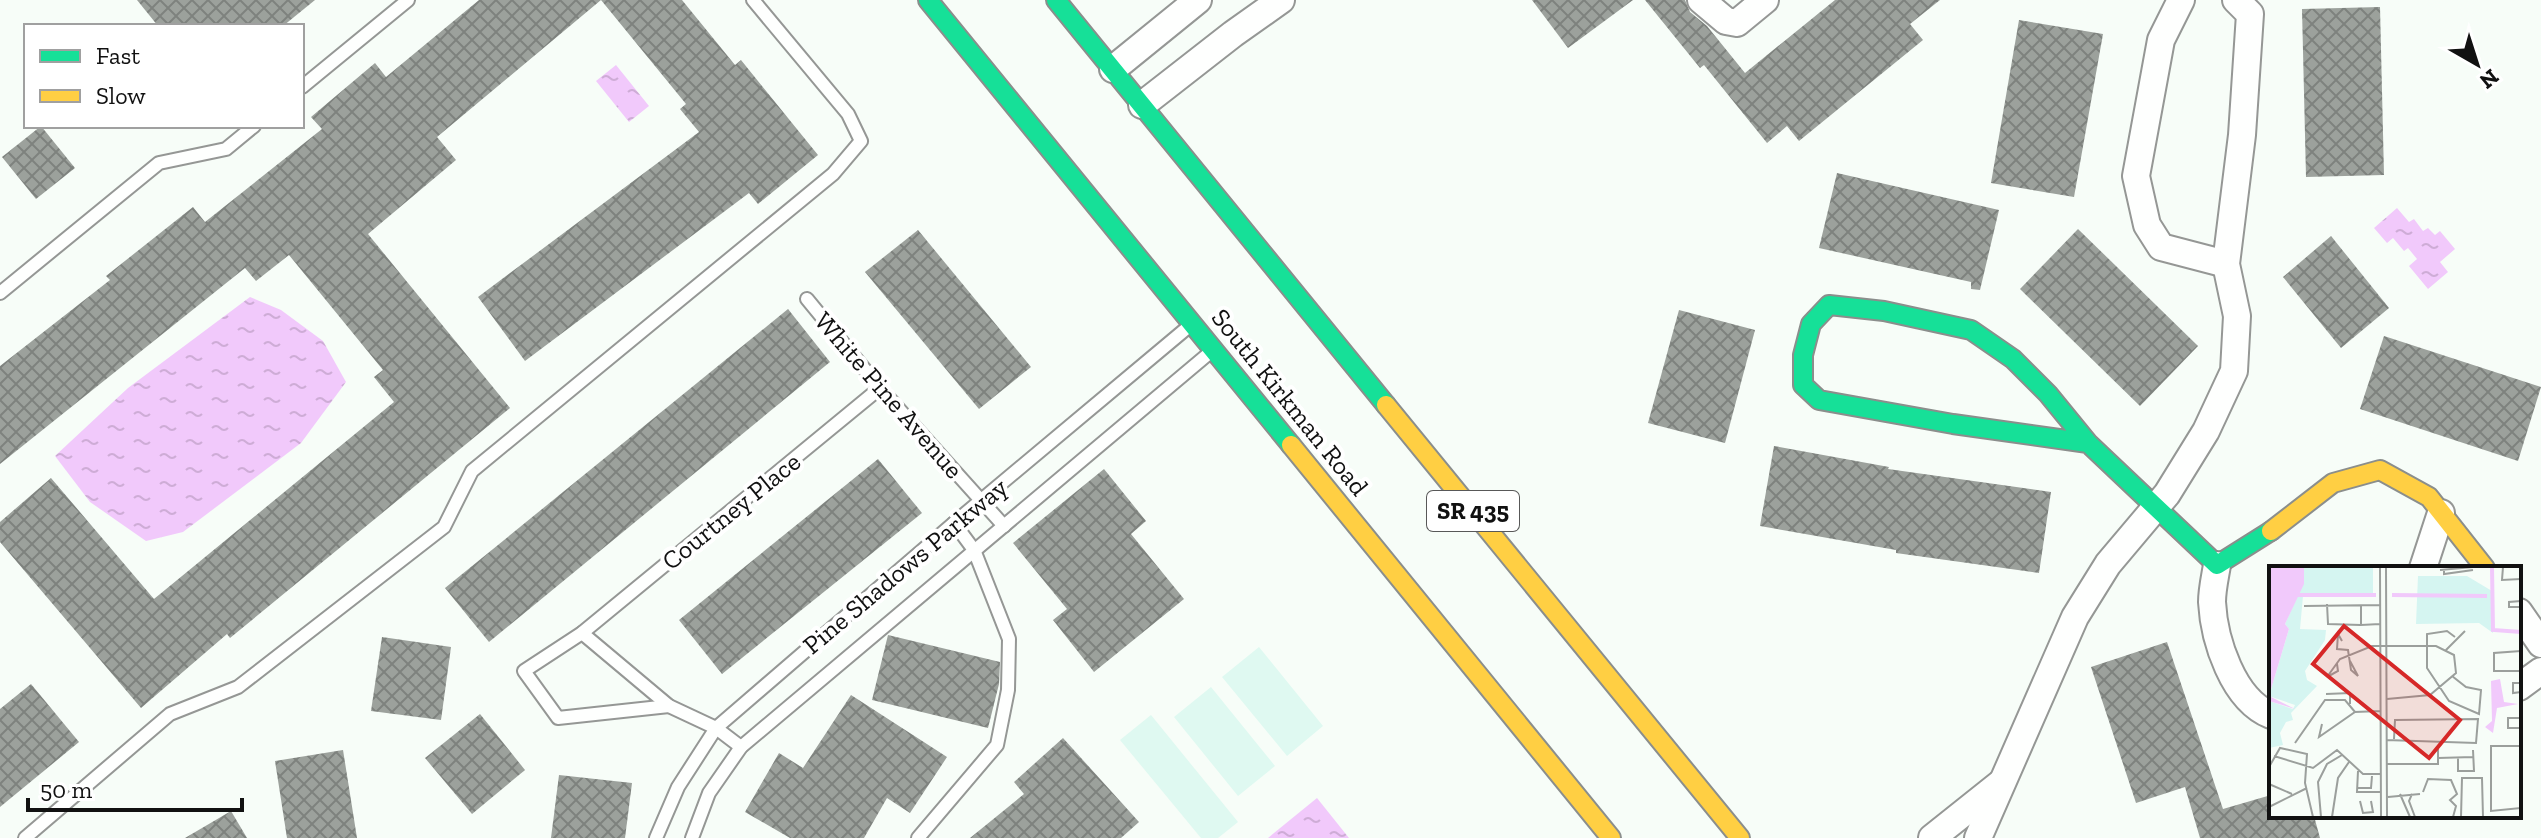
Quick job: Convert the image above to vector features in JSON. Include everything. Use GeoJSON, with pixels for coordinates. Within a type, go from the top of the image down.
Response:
{"type":"FeatureCollection","features":[{"type":"Feature","properties":{"kind":"main road","name":"South Kirkman Road"},"geometry":{"type":"LineString","coordinates":[[928,0],[1611,838]]}},
{"type":"Feature","properties":{"kind":"main road","name":"SR 435"},"geometry":{"type":"LineString","coordinates":[[1056,0],[1740,838]]}},
{"type":"Feature","properties":{"kind":"main road"},"geometry":{"type":"LineString","coordinates":[[2088,443],[1953,424],[1819,400],[1803,385],[1803,355],[1811,324],[1829,305],[1884,311],[1971,330],[2013,359],[2048,394],[2088,443],[2217,565],[2269,533],[2333,483],[2380,470],[2429,497],[2483,566]]}},
{"type":"Feature","properties":{"kind":"street"},"geometry":{"type":"LineString","coordinates":[[1113,69],[1198,0]]}},
{"type":"Feature","properties":{"kind":"street"},"geometry":{"type":"LineString","coordinates":[[1142,105],[1281,0]]}},
{"type":"Feature","properties":{"kind":"street"},"geometry":{"type":"LineString","coordinates":[[1701,0],[1726,21],[1737,23],[1765,0]]}},
{"type":"Feature","properties":{"kind":"street"},"geometry":{"type":"LineString","coordinates":[[2181,0],[2161,40],[2136,176],[2147,225],[2161,247],[2226,264]]}},
{"type":"Feature","properties":{"kind":"street"},"geometry":{"type":"LineString","coordinates":[[1978,838],[2075,617],[2108,564],[2167,494],[2206,431],[2234,371],[2237,316],[2226,264],[2242,135],[2250,14],[2236,0]]}},
{"type":"Feature","properties":{"kind":"street"},"geometry":{"type":"LineString","coordinates":[[2424,566],[2441,513]]}},
{"type":"Feature","properties":{"kind":"street"},"geometry":{"type":"LineString","coordinates":[[2217,565],[2212,599],[2215,631],[2230,673],[2251,702],[2269,714]]}},
{"type":"Feature","properties":{"kind":"street"},"geometry":{"type":"LineString","coordinates":[[2521,615],[2541,644]]}},
{"type":"Feature","properties":{"kind":"street"},"geometry":{"type":"LineString","coordinates":[[2521,686],[2541,671]]}},
{"type":"Feature","properties":{"kind":"street"},"geometry":{"type":"LineString","coordinates":[[1932,838],[2004,781]]}},
{"type":"Feature","properties":{"kind":"lane"},"geometry":{"type":"LineString","coordinates":[[304,85],[408,0]]}},
{"type":"Feature","properties":{"kind":"lane"},"geometry":{"type":"LineString","coordinates":[[25,838],[170,714],[238,687],[444,527],[472,471],[833,174],[861,141],[848,114],[753,0]]}},
{"type":"Feature","properties":{"kind":"lane"},"geometry":{"type":"LineString","coordinates":[[0,293],[159,163],[226,149],[252,128]]}},
{"type":"Feature","properties":{"kind":"lane","name":"White Pine Avenue"},"geometry":{"type":"LineString","coordinates":[[807,299],[880,388],[1004,526]]}},
{"type":"Feature","properties":{"kind":"lane","name":"Pine Shadows Parkway"},"geometry":{"type":"LineString","coordinates":[[656,838],[678,787],[716,728],[1192,323]]}},
{"type":"Feature","properties":{"kind":"lane","name":"Pine Shadows Parkway"},"geometry":{"type":"LineString","coordinates":[[692,838],[709,793],[741,747],[1214,349]]}},
{"type":"Feature","properties":{"kind":"lane","name":"Courtney Place"},"geometry":{"type":"LineString","coordinates":[[669,706],[558,718],[524,671],[582,633],[880,388]]}},
{"type":"Feature","properties":{"kind":"lane"},"geometry":{"type":"LineString","coordinates":[[918,838],[997,745],[1008,690],[1009,639],[974,550],[954,523]]}},
{"type":"Feature","properties":{"kind":"lane"},"geometry":{"type":"LineString","coordinates":[[582,633],[669,706],[716,728],[741,747]]}},
{"type":"Feature","properties":{"kind":"shaded area"},"geometry":{"type":"Polygon","coordinates":[[[1259,647],[1323,726],[1287,756],[1222,677],[1259,647]]]}},
{"type":"Feature","properties":{"kind":"shaded area"},"geometry":{"type":"Polygon","coordinates":[[[1211,687],[1275,766],[1238,796],[1174,717],[1211,687]]]}},
{"type":"Feature","properties":{"kind":"shaded area"},"geometry":{"type":"Polygon","coordinates":[[[1151,715],[1238,822],[1218,838],[1201,838],[1120,740],[1151,715]]]}},
{"type":"Feature","properties":{"kind":"water"},"geometry":{"type":"Polygon","coordinates":[[[616,65],[649,106],[629,122],[596,81],[616,65]]]}},
{"type":"Feature","properties":{"kind":"water"},"geometry":{"type":"Polygon","coordinates":[[[2397,208],[2409,222],[2414,219],[2423,231],[2428,228],[2435,235],[2440,231],[2455,249],[2440,262],[2448,272],[2428,289],[2409,266],[2417,259],[2408,248],[2404,251],[2393,238],[2387,243],[2374,228],[2397,208]]]}},
{"type":"Feature","properties":{"kind":"water"},"geometry":{"type":"Polygon","coordinates":[[[250,297],[281,310],[323,341],[346,382],[301,443],[183,532],[146,541],[90,502],[55,456],[128,388],[250,297]]]}},
{"type":"Feature","properties":{"kind":"water"},"geometry":{"type":"Polygon","coordinates":[[[1317,798],[1349,838],[1268,838],[1317,798]]]}},
{"type":"Feature","properties":{"kind":"building"},"geometry":{"type":"Polygon","coordinates":[[[137,0],[315,0],[285,24],[156,24],[137,0]]]}},
{"type":"Feature","properties":{"kind":"building"},"geometry":{"type":"Polygon","coordinates":[[[479,0],[601,0],[437,137],[456,160],[368,234],[510,408],[230,638],[227,634],[141,708],[0,542],[0,522],[51,478],[154,599],[394,402],[374,377],[383,370],[289,255],[256,281],[245,268],[0,464],[0,366],[110,280],[106,276],[193,207],[205,222],[322,129],[311,117],[375,63],[386,77],[479,0]]]}},
{"type":"Feature","properties":{"kind":"building"},"geometry":{"type":"Polygon","coordinates":[[[601,0],[682,0],[735,65],[741,60],[818,155],[758,204],[749,193],[525,361],[478,297],[699,132],[680,109],[686,104],[601,0]]]}},
{"type":"Feature","properties":{"kind":"building"},"geometry":{"type":"Polygon","coordinates":[[[1532,0],[1633,0],[1568,48],[1532,0]]]}},
{"type":"Feature","properties":{"kind":"building"},"geometry":{"type":"Polygon","coordinates":[[[1645,0],[1685,0],[1690,12],[1707,26],[1745,73],[1835,0],[1940,0],[1910,24],[1923,40],[1799,141],[1787,126],[1767,143],[1704,65],[1700,68],[1645,0]]]}},
{"type":"Feature","properties":{"kind":"building"},"geometry":{"type":"Polygon","coordinates":[[[2380,7],[2384,175],[2306,177],[2302,9],[2380,7]]]}},
{"type":"Feature","properties":{"kind":"building"},"geometry":{"type":"Polygon","coordinates":[[[2019,20],[2103,34],[2074,197],[1991,183],[2019,20]]]}},
{"type":"Feature","properties":{"kind":"building"},"geometry":{"type":"Polygon","coordinates":[[[38,128],[43,128],[75,168],[36,199],[2,157],[38,128]]]}},
{"type":"Feature","properties":{"kind":"building"},"geometry":{"type":"Polygon","coordinates":[[[1837,173],[1999,210],[1980,290],[1971,289],[1971,282],[1819,248],[1837,173]]]}},
{"type":"Feature","properties":{"kind":"building"},"geometry":{"type":"Polygon","coordinates":[[[2078,229],[2198,346],[2140,406],[2020,289],[2078,229]]]}},
{"type":"Feature","properties":{"kind":"building"},"geometry":{"type":"Polygon","coordinates":[[[918,230],[1031,367],[979,409],[865,272],[918,230]]]}},
{"type":"Feature","properties":{"kind":"building"},"geometry":{"type":"Polygon","coordinates":[[[2331,236],[2389,308],[2341,348],[2283,277],[2331,236]]]}},
{"type":"Feature","properties":{"kind":"building"},"geometry":{"type":"Polygon","coordinates":[[[788,309],[830,362],[489,642],[445,588],[788,309]]]}},
{"type":"Feature","properties":{"kind":"building"},"geometry":{"type":"Polygon","coordinates":[[[1679,310],[1755,330],[1725,443],[1648,423],[1679,310]]]}},
{"type":"Feature","properties":{"kind":"building"},"geometry":{"type":"Polygon","coordinates":[[[2384,336],[2541,387],[2518,461],[2360,409],[2384,336]]]}},
{"type":"Feature","properties":{"kind":"building"},"geometry":{"type":"Polygon","coordinates":[[[1774,446],[1888,469],[2051,492],[2039,573],[1896,553],[1896,550],[1760,526],[1774,446]]]}},
{"type":"Feature","properties":{"kind":"building"},"geometry":{"type":"Polygon","coordinates":[[[878,459],[922,513],[722,674],[679,620],[878,459]]]}},
{"type":"Feature","properties":{"kind":"building"},"geometry":{"type":"Polygon","coordinates":[[[1104,469],[1146,521],[1131,534],[1184,599],[1094,672],[1053,620],[1067,609],[1013,543],[1104,469]]]}},
{"type":"Feature","properties":{"kind":"building"},"geometry":{"type":"Polygon","coordinates":[[[888,635],[1000,662],[999,684],[988,728],[872,700],[888,635]]]}},
{"type":"Feature","properties":{"kind":"building"},"geometry":{"type":"Polygon","coordinates":[[[382,637],[451,647],[441,720],[371,711],[382,637]]]}},
{"type":"Feature","properties":{"kind":"building"},"geometry":{"type":"Polygon","coordinates":[[[2167,642],[2223,809],[2269,796],[2269,818],[2315,818],[2320,838],[2200,838],[2185,787],[2136,803],[2091,667],[2167,642]]]}},
{"type":"Feature","properties":{"kind":"building"},"geometry":{"type":"Polygon","coordinates":[[[31,684],[79,742],[0,807],[0,709],[31,684]]]}},
{"type":"Feature","properties":{"kind":"building"},"geometry":{"type":"Polygon","coordinates":[[[851,695],[947,757],[910,813],[887,798],[864,838],[790,838],[745,812],[779,753],[803,768],[851,695]]]}},
{"type":"Feature","properties":{"kind":"building"},"geometry":{"type":"Polygon","coordinates":[[[480,714],[525,770],[472,814],[425,758],[480,714]]]}},
{"type":"Feature","properties":{"kind":"building"},"geometry":{"type":"Polygon","coordinates":[[[1063,738],[1139,822],[1121,838],[970,838],[1024,794],[1014,782],[1063,738]]]}},
{"type":"Feature","properties":{"kind":"building"},"geometry":{"type":"Polygon","coordinates":[[[343,750],[357,838],[287,838],[275,761],[343,750]]]}},
{"type":"Feature","properties":{"kind":"building"},"geometry":{"type":"Polygon","coordinates":[[[559,775],[632,783],[625,838],[551,838],[559,775]]]}},
{"type":"Feature","properties":{"kind":"building"},"geometry":{"type":"Polygon","coordinates":[[[231,811],[247,838],[185,838],[231,811]]]}},
{"type":"Feature","properties":{"kind":"traffic: fast"},"geometry":{"type":"LineString","coordinates":[[928,0],[1291,445]]}},
{"type":"Feature","properties":{"kind":"traffic: fast"},"geometry":{"type":"LineString","coordinates":[[1056,0],[1386,405]]}},
{"type":"Feature","properties":{"kind":"traffic: fast"},"geometry":{"type":"LineString","coordinates":[[2088,443],[1953,424],[1819,400],[1803,385],[1803,355],[1811,324],[1829,305],[1884,311],[1971,330],[2013,359],[2048,394],[2088,443],[2217,565],[2271,531]]}},
{"type":"Feature","properties":{"kind":"traffic: slow"},"geometry":{"type":"LineString","coordinates":[[1386,405],[1740,838]]}},
{"type":"Feature","properties":{"kind":"traffic: slow"},"geometry":{"type":"LineString","coordinates":[[1291,445],[1611,838]]}},
{"type":"Feature","properties":{"kind":"traffic: slow"},"geometry":{"type":"LineString","coordinates":[[2271,531],[2333,483],[2380,470],[2429,497],[2483,566]]}}]}
